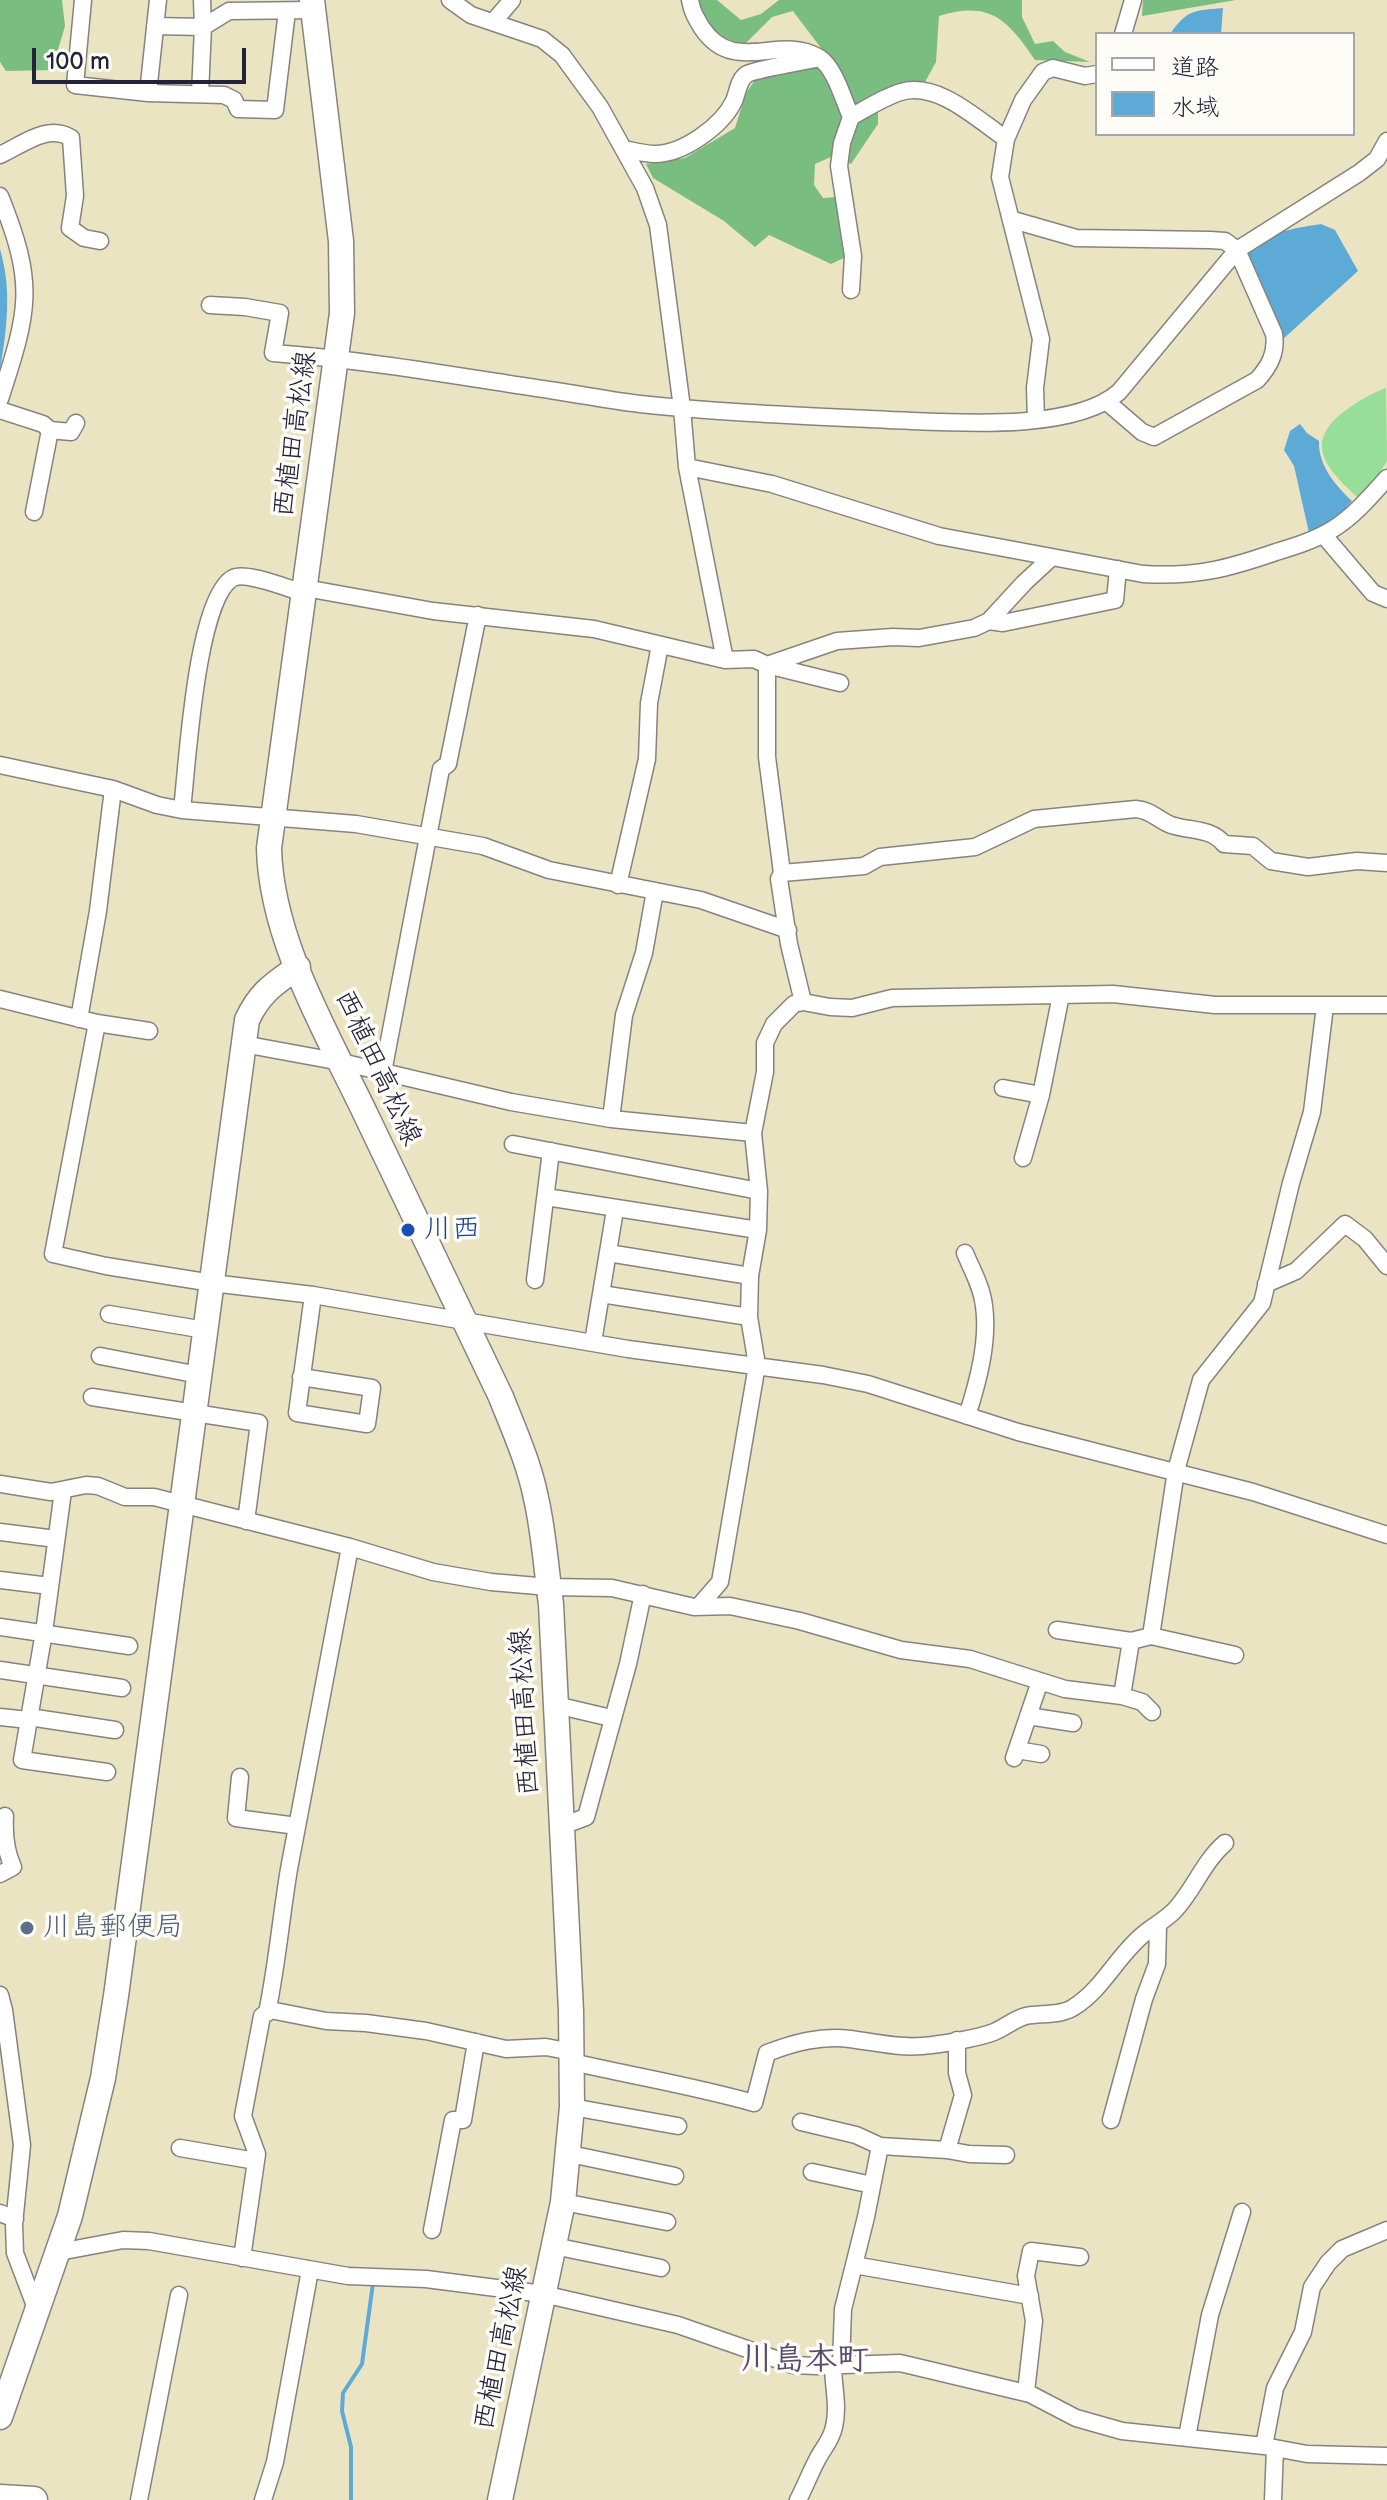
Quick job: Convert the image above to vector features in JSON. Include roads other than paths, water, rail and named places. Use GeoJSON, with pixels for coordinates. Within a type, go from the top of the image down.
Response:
{"type":"FeatureCollection","features":[{"type":"Feature","properties":{"kind":"main road","name":"西植田高松線"},"geometry":{"type":"LineString","coordinates":[[312,5],[341,241],[342,313],[269,848],[274,901],[283,932],[341,1062],[501,1397],[523,1451],[536,1496],[549,1587],[572,2057],[570,2154],[563,2202],[500,2500]]}},
{"type":"Feature","properties":{"kind":"main road"},"geometry":{"type":"LineString","coordinates":[[0,2417],[70,2216],[105,2065],[247,1020],[256,1002],[269,987],[298,967]]}},
{"type":"Feature","properties":{"kind":"main road"},"geometry":{"type":"LineString","coordinates":[[0,2498],[34,2500]]}},
{"type":"Feature","properties":{"kind":"street"},"geometry":{"type":"LineString","coordinates":[[83,0],[75,85],[148,93],[224,95],[234,100],[238,109],[275,110],[287,11]]}},
{"type":"Feature","properties":{"kind":"street"},"geometry":{"type":"LineString","coordinates":[[148,93],[158,0]]}},
{"type":"Feature","properties":{"kind":"street"},"geometry":{"type":"LineString","coordinates":[[200,94],[202,0]]}},
{"type":"Feature","properties":{"kind":"street"},"geometry":{"type":"LineString","coordinates":[[450,0],[471,15],[542,39],[562,55],[600,107],[645,188],[658,225],[687,467],[725,660]]}},
{"type":"Feature","properties":{"kind":"street"},"geometry":{"type":"LineString","coordinates":[[494,21],[512,0]]}},
{"type":"Feature","properties":{"kind":"street"},"geometry":{"type":"LineString","coordinates":[[690,0],[692,12],[709,39],[726,51],[799,50],[820,58],[833,76],[851,117],[842,143],[839,166],[853,256],[851,290]]}},
{"type":"Feature","properties":{"kind":"street"},"geometry":{"type":"LineString","coordinates":[[1124,32],[1133,0]]}},
{"type":"Feature","properties":{"kind":"street"},"geometry":{"type":"LineString","coordinates":[[155,26],[203,27],[229,11],[287,11],[312,5]]}},
{"type":"Feature","properties":{"kind":"street"},"geometry":{"type":"LineString","coordinates":[[624,149],[668,153],[710,131],[725,117],[735,100],[739,84],[748,74],[820,58]]}},
{"type":"Feature","properties":{"kind":"street"},"geometry":{"type":"LineString","coordinates":[[1036,420],[1035,388],[1041,339],[1000,177],[1006,139],[1023,100],[1043,72],[1053,68],[1085,76],[1095,74]]}},
{"type":"Feature","properties":{"kind":"street"},"geometry":{"type":"LineString","coordinates":[[851,117],[903,91],[927,91],[950,102],[1006,139]]}},
{"type":"Feature","properties":{"kind":"street"},"geometry":{"type":"LineString","coordinates":[[0,155],[45,132],[62,132],[71,138],[75,196],[70,228],[84,238],[100,241]]}},
{"type":"Feature","properties":{"kind":"street"},"geometry":{"type":"LineString","coordinates":[[210,305],[280,313],[273,353],[336,358],[638,404],[768,415],[945,422],[1036,420],[1074,415],[1107,402],[1119,392],[1237,250],[1359,173],[1377,159],[1387,141]]}},
{"type":"Feature","properties":{"kind":"street"},"geometry":{"type":"LineString","coordinates":[[0,196],[22,256],[26,300],[22,329],[0,399]]}},
{"type":"Feature","properties":{"kind":"street"},"geometry":{"type":"LineString","coordinates":[[1013,220],[1076,238],[1225,241],[1237,250],[1274,334],[1276,343],[1267,369],[1257,380],[1154,437],[1142,432],[1107,402]]}},
{"type":"Feature","properties":{"kind":"street"},"geometry":{"type":"LineString","coordinates":[[0,410],[43,424],[50,430],[71,432],[76,423]]}},
{"type":"Feature","properties":{"kind":"street"},"geometry":{"type":"LineString","coordinates":[[34,512],[50,430]]}},
{"type":"Feature","properties":{"kind":"street"},"geometry":{"type":"LineString","coordinates":[[687,467],[772,484],[939,536],[1118,569],[1170,575],[1226,570],[1314,540],[1336,528],[1387,478]]}},
{"type":"Feature","properties":{"kind":"street"},"geometry":{"type":"LineString","coordinates":[[1362,505],[1387,502]]}},
{"type":"Feature","properties":{"kind":"street"},"geometry":{"type":"LineString","coordinates":[[1326,538],[1373,593],[1387,599]]}},
{"type":"Feature","properties":{"kind":"street"},"geometry":{"type":"LineString","coordinates":[[767,665],[837,641],[941,636],[974,628],[989,621],[1052,557]]}},
{"type":"Feature","properties":{"kind":"street"},"geometry":{"type":"LineString","coordinates":[[989,621],[1003,623],[1115,600],[1118,569]]}},
{"type":"Feature","properties":{"kind":"street"},"geometry":{"type":"LineString","coordinates":[[182,810],[190,725],[207,628],[225,584],[235,577],[245,576],[305,591],[433,611],[594,629],[725,660],[754,659],[840,683]]}},
{"type":"Feature","properties":{"kind":"street"},"geometry":{"type":"LineString","coordinates":[[383,1072],[426,838],[441,769],[448,764],[478,615]]}},
{"type":"Feature","properties":{"kind":"street"},"geometry":{"type":"LineString","coordinates":[[618,885],[647,759],[649,703],[660,645]]}},
{"type":"Feature","properties":{"kind":"street"},"geometry":{"type":"LineString","coordinates":[[767,665],[767,757],[782,873],[779,879],[803,1002]]}},
{"type":"Feature","properties":{"kind":"street"},"geometry":{"type":"LineString","coordinates":[[0,765],[113,789],[157,805],[182,810],[389,828],[426,838],[483,846],[549,870],[701,900],[788,930]]}},
{"type":"Feature","properties":{"kind":"street"},"geometry":{"type":"LineString","coordinates":[[79,1019],[98,911],[113,789]]}},
{"type":"Feature","properties":{"kind":"street"},"geometry":{"type":"LineString","coordinates":[[782,873],[864,866],[880,857],[975,847],[1034,819],[1136,809],[1147,810],[1168,824],[1218,836],[1224,844],[1253,846],[1271,861],[1308,867],[1357,861],[1387,863]]}},
{"type":"Feature","properties":{"kind":"street"},"geometry":{"type":"LineString","coordinates":[[611,1119],[624,1015],[644,953],[655,891]]}},
{"type":"Feature","properties":{"kind":"street"},"geometry":{"type":"LineString","coordinates":[[699,1606],[720,1582],[757,1365],[749,1317],[759,1191],[753,1133],[765,1072],[765,1043],[774,1024],[794,1004],[803,1002],[852,1008],[892,998],[1113,994],[1215,1005],[1387,1005]]}},
{"type":"Feature","properties":{"kind":"street"},"geometry":{"type":"LineString","coordinates":[[1023,1158],[1041,1095],[1061,995]]}},
{"type":"Feature","properties":{"kind":"street"},"geometry":{"type":"LineString","coordinates":[[0,999],[97,1023],[149,1031]]}},
{"type":"Feature","properties":{"kind":"street"},"geometry":{"type":"LineString","coordinates":[[1151,1636],[1176,1471],[1201,1380],[1262,1303],[1312,1112],[1325,1006]]}},
{"type":"Feature","properties":{"kind":"street"},"geometry":{"type":"LineString","coordinates":[[97,1023],[53,1254],[212,1283],[313,1295],[868,1384],[1063,1444],[1253,1492],[1387,1535]]}},
{"type":"Feature","properties":{"kind":"street"},"geometry":{"type":"LineString","coordinates":[[243,1044],[341,1062],[511,1102],[611,1119],[753,1133]]}},
{"type":"Feature","properties":{"kind":"street"},"geometry":{"type":"LineString","coordinates":[[1003,1088],[1041,1095]]}},
{"type":"Feature","properties":{"kind":"street"},"geometry":{"type":"LineString","coordinates":[[513,1144],[759,1191]]}},
{"type":"Feature","properties":{"kind":"street"},"geometry":{"type":"LineString","coordinates":[[535,1280],[551,1151]]}},
{"type":"Feature","properties":{"kind":"street"},"geometry":{"type":"LineString","coordinates":[[546,1197],[758,1230]]}},
{"type":"Feature","properties":{"kind":"street"},"geometry":{"type":"LineString","coordinates":[[593,1342],[615,1210]]}},
{"type":"Feature","properties":{"kind":"street"},"geometry":{"type":"LineString","coordinates":[[1266,1284],[1296,1271],[1345,1224],[1365,1239],[1387,1266]]}},
{"type":"Feature","properties":{"kind":"street"},"geometry":{"type":"LineString","coordinates":[[608,1253],[750,1276]]}},
{"type":"Feature","properties":{"kind":"street"},"geometry":{"type":"LineString","coordinates":[[965,1253],[985,1307],[981,1371],[967,1416]]}},
{"type":"Feature","properties":{"kind":"street"},"geometry":{"type":"LineString","coordinates":[[601,1294],[749,1317]]}},
{"type":"Feature","properties":{"kind":"street"},"geometry":{"type":"LineString","coordinates":[[301,1377],[372,1388],[367,1424],[297,1413],[301,1377],[313,1295]]}},
{"type":"Feature","properties":{"kind":"street"},"geometry":{"type":"LineString","coordinates":[[109,1314],[205,1330]]}},
{"type":"Feature","properties":{"kind":"street"},"geometry":{"type":"LineString","coordinates":[[100,1356],[199,1375]]}},
{"type":"Feature","properties":{"kind":"street"},"geometry":{"type":"LineString","coordinates":[[92,1397],[259,1423],[246,1521]]}},
{"type":"Feature","properties":{"kind":"street"},"geometry":{"type":"LineString","coordinates":[[0,1484],[63,1491],[86,1485],[98,1486],[125,1497],[154,1497],[350,1547],[433,1572],[491,1582],[612,1588],[699,1606],[730,1606],[800,1621],[901,1650],[970,1659],[1065,1689],[1122,1696],[1142,1702],[1152,1712]]}},
{"type":"Feature","properties":{"kind":"street"},"geometry":{"type":"LineString","coordinates":[[63,1491],[44,1632],[22,1760],[107,1772]]}},
{"type":"Feature","properties":{"kind":"street"},"geometry":{"type":"LineString","coordinates":[[0,1532],[56,1539]]}},
{"type":"Feature","properties":{"kind":"street"},"geometry":{"type":"LineString","coordinates":[[267,2013],[297,1826],[350,1547]]}},
{"type":"Feature","properties":{"kind":"street"},"geometry":{"type":"LineString","coordinates":[[0,1580],[50,1586]]}},
{"type":"Feature","properties":{"kind":"street"},"geometry":{"type":"LineString","coordinates":[[720,1582],[730,1606]]}},
{"type":"Feature","properties":{"kind":"street"},"geometry":{"type":"LineString","coordinates":[[562,1826],[586,1817],[628,1664],[643,1594]]}},
{"type":"Feature","properties":{"kind":"street"},"geometry":{"type":"LineString","coordinates":[[0,1627],[129,1646]]}},
{"type":"Feature","properties":{"kind":"street"},"geometry":{"type":"LineString","coordinates":[[1057,1630],[1131,1641],[1151,1636],[1235,1655]]}},
{"type":"Feature","properties":{"kind":"street"},"geometry":{"type":"LineString","coordinates":[[1122,1696],[1131,1641]]}},
{"type":"Feature","properties":{"kind":"street"},"geometry":{"type":"LineString","coordinates":[[0,1670],[122,1688]]}},
{"type":"Feature","properties":{"kind":"street"},"geometry":{"type":"LineString","coordinates":[[1040,1681],[1015,1754],[1041,1754]]}},
{"type":"Feature","properties":{"kind":"street"},"geometry":{"type":"LineString","coordinates":[[556,1705],[611,1718]]}},
{"type":"Feature","properties":{"kind":"street"},"geometry":{"type":"LineString","coordinates":[[1028,1716],[1073,1723]]}},
{"type":"Feature","properties":{"kind":"street"},"geometry":{"type":"LineString","coordinates":[[0,1717],[115,1730]]}},
{"type":"Feature","properties":{"kind":"street"},"geometry":{"type":"LineString","coordinates":[[240,1777],[236,1818],[297,1826]]}},
{"type":"Feature","properties":{"kind":"street"},"geometry":{"type":"LineString","coordinates":[[0,1874],[13,1867],[7,1854],[5,1816]]}},
{"type":"Feature","properties":{"kind":"street"},"geometry":{"type":"LineString","coordinates":[[242,2258],[257,2154],[243,2116],[262,2016],[270,2010],[326,2021],[426,2031],[506,2049],[546,2047],[665,2083],[690,2085],[754,2103],[767,2053],[791,2044],[821,2038],[849,2039],[877,2045],[923,2046],[994,2032],[1028,2016],[1070,2010],[1097,1988],[1146,1932],[1158,1926],[1195,1884],[1210,1856],[1225,1843]]}},
{"type":"Feature","properties":{"kind":"street"},"geometry":{"type":"LineString","coordinates":[[1111,2120],[1144,1999],[1157,1964],[1158,1926]]}},
{"type":"Feature","properties":{"kind":"street"},"geometry":{"type":"LineString","coordinates":[[0,1995],[22,2145],[8,2216],[15,2253],[37,2311]]}},
{"type":"Feature","properties":{"kind":"street"},"geometry":{"type":"LineString","coordinates":[[947,2150],[963,2095],[957,2073],[957,2040]]}},
{"type":"Feature","properties":{"kind":"street"},"geometry":{"type":"LineString","coordinates":[[432,2230],[453,2120],[463,2120],[476,2042]]}},
{"type":"Feature","properties":{"kind":"street"},"geometry":{"type":"LineString","coordinates":[[572,2107],[678,2126]]}},
{"type":"Feature","properties":{"kind":"street"},"geometry":{"type":"LineString","coordinates":[[801,2122],[856,2135],[880,2146],[1006,2155]]}},
{"type":"Feature","properties":{"kind":"street"},"geometry":{"type":"LineString","coordinates":[[798,2500],[819,2456],[829,2443],[834,2427],[837,2404],[833,2390],[843,2309],[880,2146]]}},
{"type":"Feature","properties":{"kind":"street"},"geometry":{"type":"LineString","coordinates":[[180,2148],[256,2161]]}},
{"type":"Feature","properties":{"kind":"street"},"geometry":{"type":"LineString","coordinates":[[570,2154],[675,2176]]}},
{"type":"Feature","properties":{"kind":"street"},"geometry":{"type":"LineString","coordinates":[[812,2172],[872,2185]]}},
{"type":"Feature","properties":{"kind":"street"},"geometry":{"type":"LineString","coordinates":[[563,2202],[667,2222]]}},
{"type":"Feature","properties":{"kind":"street"},"geometry":{"type":"LineString","coordinates":[[1187,2437],[1210,2315],[1242,2212]]}},
{"type":"Feature","properties":{"kind":"street"},"geometry":{"type":"LineString","coordinates":[[1273,2500],[1269,2447],[1275,2388],[1303,2332],[1312,2287],[1342,2249],[1387,2230]]}},
{"type":"Feature","properties":{"kind":"street"},"geometry":{"type":"LineString","coordinates":[[59,2252],[123,2240],[149,2241],[348,2276],[426,2279],[543,2294],[678,2325],[793,2365],[900,2363],[1026,2392],[1076,2418],[1122,2431],[1307,2454],[1387,2456]]}},
{"type":"Feature","properties":{"kind":"street"},"geometry":{"type":"LineString","coordinates":[[554,2246],[661,2268]]}},
{"type":"Feature","properties":{"kind":"street"},"geometry":{"type":"LineString","coordinates":[[1026,2392],[1034,2321],[1026,2276],[1031,2251],[1080,2257]]}},
{"type":"Feature","properties":{"kind":"street"},"geometry":{"type":"LineString","coordinates":[[854,2265],[1030,2296]]}},
{"type":"Feature","properties":{"kind":"street"},"geometry":{"type":"LineString","coordinates":[[263,2500],[275,2462],[310,2270]]}},
{"type":"Feature","properties":{"kind":"street"},"geometry":{"type":"LineString","coordinates":[[139,2500],[179,2295]]}},
{"type":"Feature","properties":{"kind":"water"},"geometry":{"type":"Polygon","coordinates":[[[1223,8],[1221,32],[1172,32],[1187,16],[1223,8]]]}},
{"type":"Feature","properties":{"kind":"water"},"geometry":{"type":"Polygon","coordinates":[[[1321,224],[1335,230],[1358,271],[1282,340],[1247,254],[1281,232],[1321,224]]]}},
{"type":"Feature","properties":{"kind":"water"},"geometry":{"type":"Polygon","coordinates":[[[0,249],[6,279],[7,309],[0,370],[0,249]]]}},
{"type":"Feature","properties":{"kind":"water"},"geometry":{"type":"Polygon","coordinates":[[[1300,424],[1319,441],[1325,466],[1352,501],[1334,521],[1309,533],[1294,466],[1284,450],[1290,431],[1300,424]]]}},
{"type":"Feature","properties":{"kind":"waterway"},"geometry":{"type":"LineString","coordinates":[[351,2500],[351,2447],[342,2411],[343,2393],[362,2364],[373,2283]]}},
{"type":"Feature","properties":{"kind":"place","name":"川西"},"geometry":{"type":"Point","coordinates":[408,1230]}},
{"type":"Feature","properties":{"kind":"place","name":"川島郵便局"},"geometry":{"type":"Point","coordinates":[27,1928]}},
{"type":"Feature","properties":{"kind":"district","name":"川島本町"},"geometry":{"type":"Point","coordinates":[805,2361]}}]}
